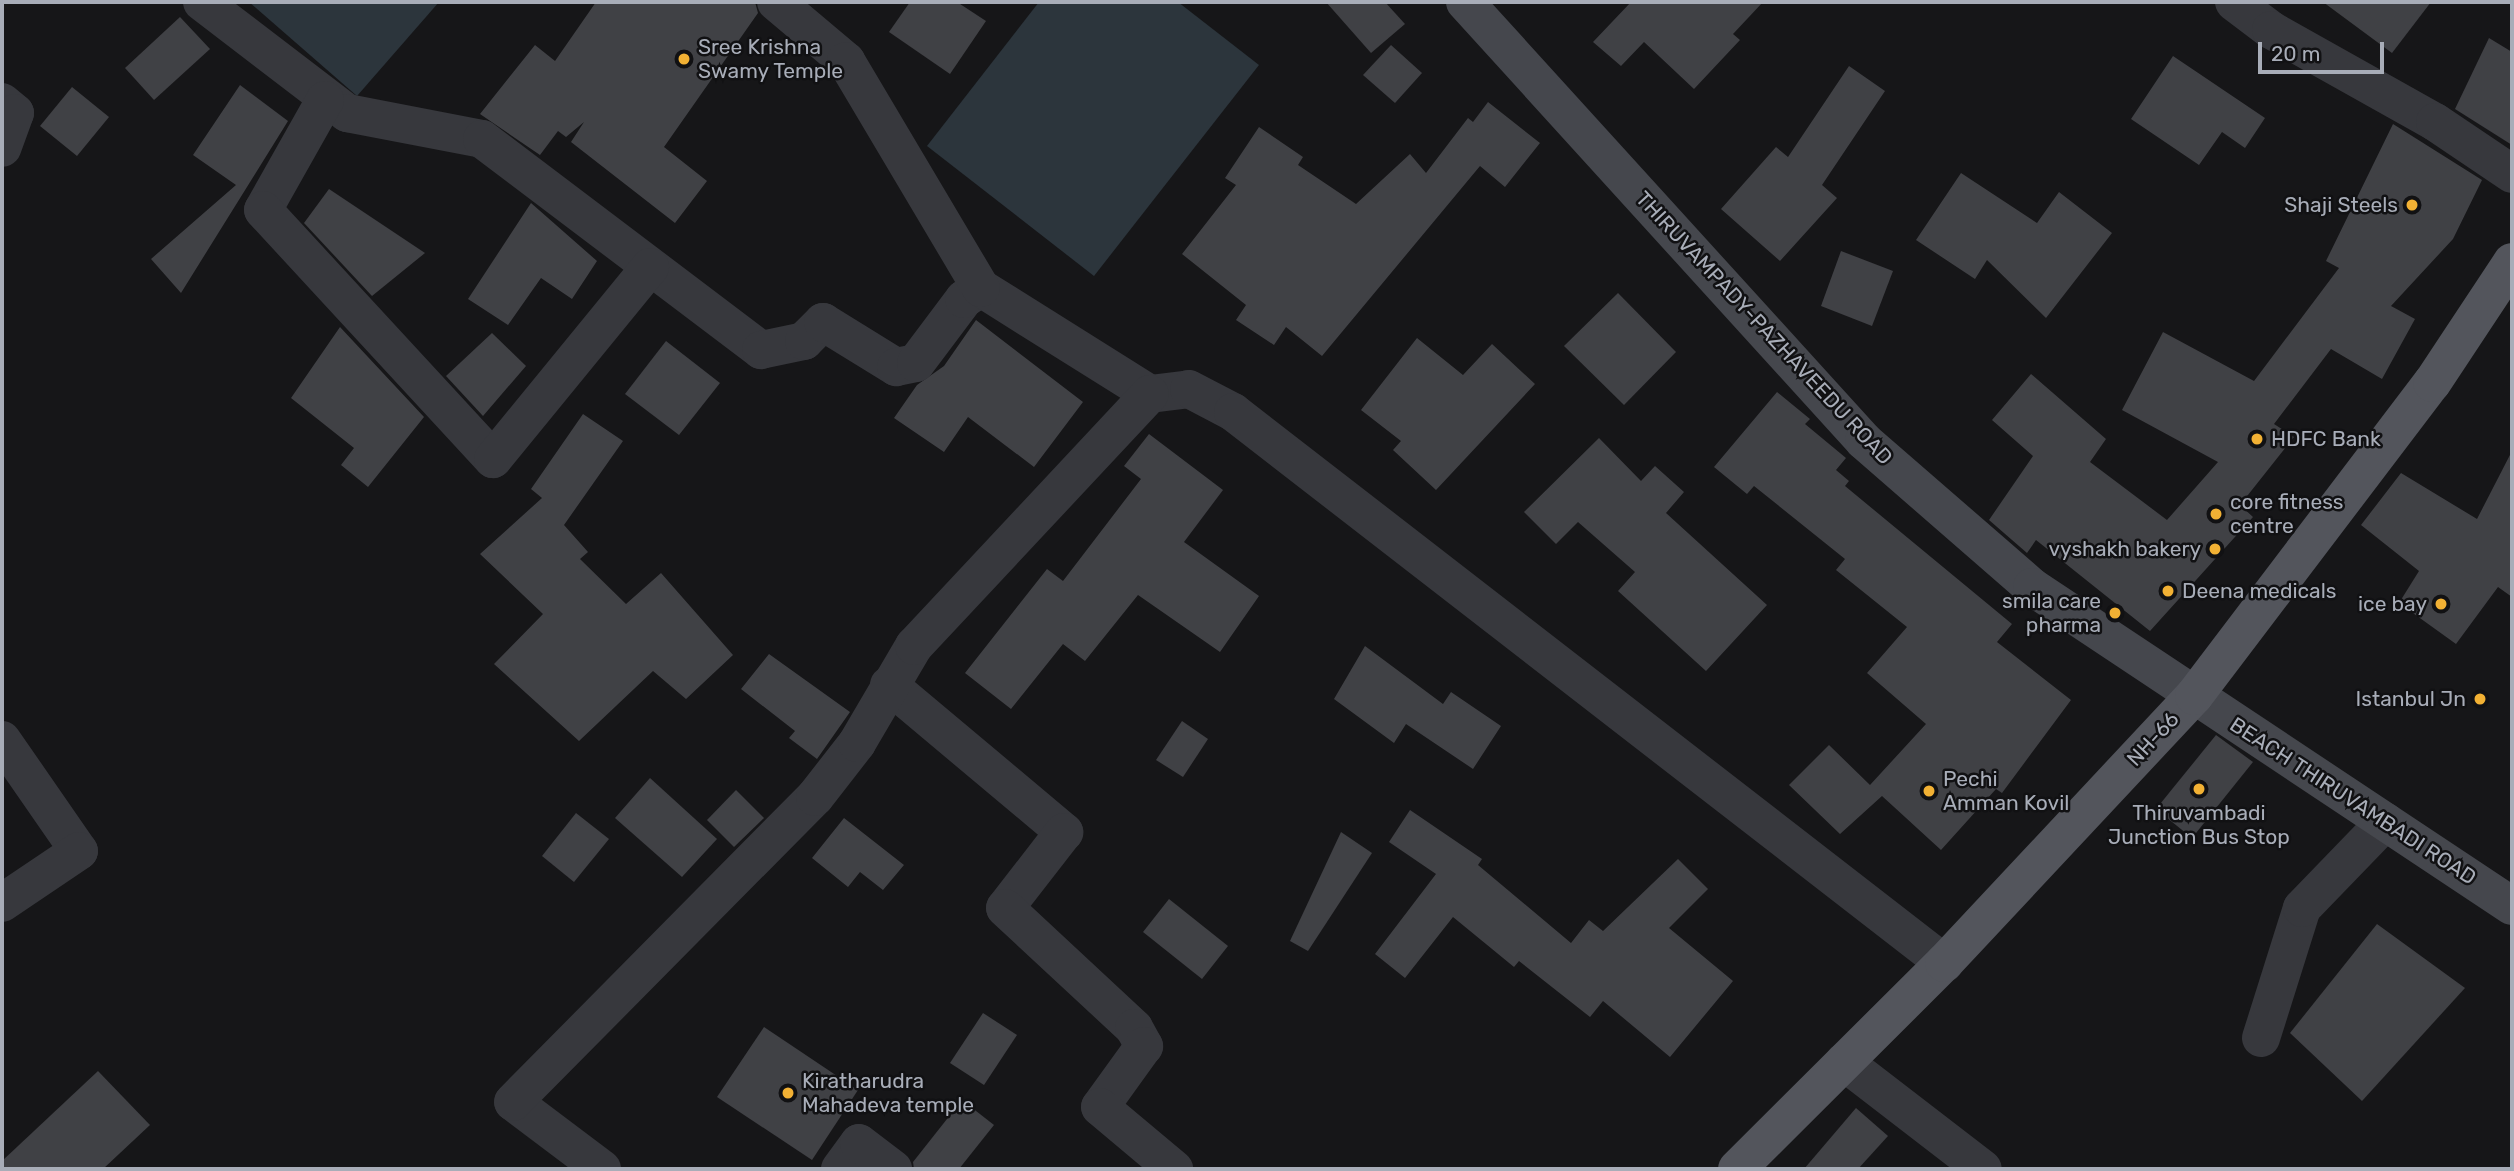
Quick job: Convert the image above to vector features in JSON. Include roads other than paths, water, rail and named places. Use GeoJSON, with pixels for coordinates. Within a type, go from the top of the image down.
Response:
{"type":"FeatureCollection","features":[{"type":"Feature","properties":{"kind":"main road","name":"THIRUVAMPADY-PAZHAVEEDU ROAD"},"geometry":{"type":"LineString","coordinates":[[1465,2],[1864,441],[2032,587],[2193,696]]}},
{"type":"Feature","properties":{"kind":"main road","name":"NH-66"},"geometry":{"type":"LineString","coordinates":[[1737,1169],[1944,963],[2193,696],[2432,383],[2512,262]]}},
{"type":"Feature","properties":{"kind":"main road","name":"BEACH THIRUVAMBADI ROAD"},"geometry":{"type":"LineString","coordinates":[[2193,696],[2512,906]]}},
{"type":"Feature","properties":{"kind":"street"},"geometry":{"type":"LineString","coordinates":[[202,2],[325,100],[369,120],[426,124],[482,139],[761,350],[804,341],[823,322],[896,368],[916,363],[929,351],[964,299],[981,288]]}},
{"type":"Feature","properties":{"kind":"street"},"geometry":{"type":"LineString","coordinates":[[776,2],[846,61],[981,288],[1150,394],[1189,389],[1233,412],[1944,963]]}},
{"type":"Feature","properties":{"kind":"street"},"geometry":{"type":"LineString","coordinates":[[2234,2],[2271,30],[2435,122],[2512,174]]}},
{"type":"Feature","properties":{"kind":"street"},"geometry":{"type":"LineString","coordinates":[[325,100],[263,210],[493,458],[650,267]]}},
{"type":"Feature","properties":{"kind":"street"},"geometry":{"type":"LineString","coordinates":[[2,102],[15,113],[2,148]]}},
{"type":"Feature","properties":{"kind":"street"},"geometry":{"type":"LineString","coordinates":[[603,1169],[513,1102],[815,797],[857,743],[914,646],[1150,394]]}},
{"type":"Feature","properties":{"kind":"street"},"geometry":{"type":"LineString","coordinates":[[889,685],[1064,832],[1005,908],[1134,1028],[1144,1046],[1100,1107],[1174,1169]]}},
{"type":"Feature","properties":{"kind":"street"},"geometry":{"type":"LineString","coordinates":[[2,740],[79,851],[2,903]]}},
{"type":"Feature","properties":{"kind":"street"},"geometry":{"type":"LineString","coordinates":[[2261,1038],[2302,908],[2385,822]]}},
{"type":"Feature","properties":{"kind":"street"},"geometry":{"type":"LineString","coordinates":[[1844,1062],[1983,1169]]}},
{"type":"Feature","properties":{"kind":"street"},"geometry":{"type":"LineString","coordinates":[[840,1169],[859,1143],[893,1169]]}},
{"type":"Feature","properties":{"kind":"place","name":"Sree Krishna Swamy Temple"},"geometry":{"type":"Point","coordinates":[684,59]}},
{"type":"Feature","properties":{"kind":"place","name":"Shaji Steels"},"geometry":{"type":"Point","coordinates":[2412,205]}},
{"type":"Feature","properties":{"kind":"place","name":"HDFC Bank"},"geometry":{"type":"Point","coordinates":[2257,439]}},
{"type":"Feature","properties":{"kind":"place","name":"core fitness centre"},"geometry":{"type":"Point","coordinates":[2216,514]}},
{"type":"Feature","properties":{"kind":"place","name":"vyshakh bakery"},"geometry":{"type":"Point","coordinates":[2215,549]}},
{"type":"Feature","properties":{"kind":"place","name":"Deena medicals"},"geometry":{"type":"Point","coordinates":[2168,591]}},
{"type":"Feature","properties":{"kind":"place","name":"ice bay"},"geometry":{"type":"Point","coordinates":[2441,604]}},
{"type":"Feature","properties":{"kind":"place","name":"smila care pharma"},"geometry":{"type":"Point","coordinates":[2115,613]}},
{"type":"Feature","properties":{"kind":"place","name":"Istanbul Jn"},"geometry":{"type":"Point","coordinates":[2480,699]}},
{"type":"Feature","properties":{"kind":"place","name":"Thiruvambadi Junction Bus Stop"},"geometry":{"type":"Point","coordinates":[2199,789]}},
{"type":"Feature","properties":{"kind":"place","name":"Pechi Amman Kovil"},"geometry":{"type":"Point","coordinates":[1929,791]}},
{"type":"Feature","properties":{"kind":"place","name":"Kiratharudra Mahadeva temple"},"geometry":{"type":"Point","coordinates":[788,1093]}}]}
